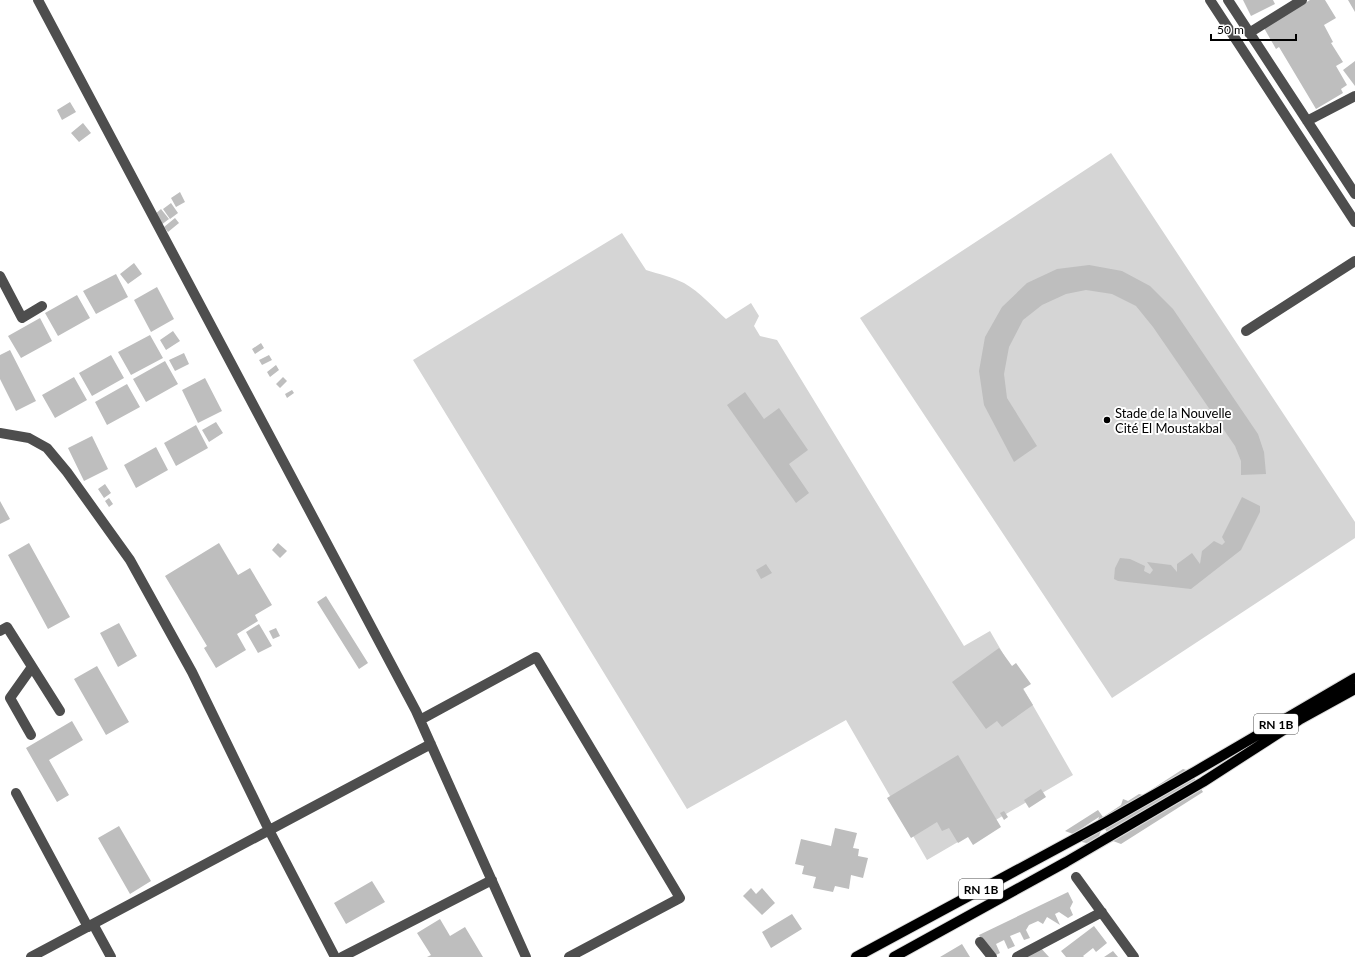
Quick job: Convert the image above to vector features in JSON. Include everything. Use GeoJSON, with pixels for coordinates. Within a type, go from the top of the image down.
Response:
{"type":"FeatureCollection","features":[{"type":"Feature","properties":{"kind":"main road","name":"RN 1B"},"geometry":{"type":"LineString","coordinates":[[856,957],[1106,822],[1355,678]]}},
{"type":"Feature","properties":{"kind":"main road","name":"RN 1B"},"geometry":{"type":"LineString","coordinates":[[894,957],[1066,862],[1203,782],[1299,720],[1355,689]]}},
{"type":"Feature","properties":{"kind":"street"},"geometry":{"type":"LineString","coordinates":[[38,0],[420,720],[526,957]]}},
{"type":"Feature","properties":{"kind":"street"},"geometry":{"type":"LineString","coordinates":[[1210,0],[1355,222]]}},
{"type":"Feature","properties":{"kind":"street"},"geometry":{"type":"LineString","coordinates":[[1228,0],[1308,121],[1352,183],[1355,194]]}},
{"type":"Feature","properties":{"kind":"street"},"geometry":{"type":"LineString","coordinates":[[1249,33],[1302,0]]}},
{"type":"Feature","properties":{"kind":"street"},"geometry":{"type":"LineString","coordinates":[[1308,121],[1355,96]]}},
{"type":"Feature","properties":{"kind":"street"},"geometry":{"type":"LineString","coordinates":[[1246,331],[1355,261]]}},
{"type":"Feature","properties":{"kind":"street"},"geometry":{"type":"LineString","coordinates":[[0,276],[22,318],[42,306]]}},
{"type":"Feature","properties":{"kind":"street"},"geometry":{"type":"LineString","coordinates":[[0,433],[29,438],[47,448],[67,472],[130,560],[192,672],[269,830],[335,957]]}},
{"type":"Feature","properties":{"kind":"street"},"geometry":{"type":"LineString","coordinates":[[0,631],[7,626],[60,711]]}},
{"type":"Feature","properties":{"kind":"street"},"geometry":{"type":"LineString","coordinates":[[420,720],[536,657],[680,898],[569,957]]}},
{"type":"Feature","properties":{"kind":"street"},"geometry":{"type":"LineString","coordinates":[[31,735],[10,698],[32,667]]}},
{"type":"Feature","properties":{"kind":"street"},"geometry":{"type":"LineString","coordinates":[[31,957],[431,744]]}},
{"type":"Feature","properties":{"kind":"street"},"geometry":{"type":"LineString","coordinates":[[16,793],[90,926],[111,957]]}},
{"type":"Feature","properties":{"kind":"street"},"geometry":{"type":"LineString","coordinates":[[1076,877],[1134,957]]}},
{"type":"Feature","properties":{"kind":"street"},"geometry":{"type":"LineString","coordinates":[[342,957],[492,880]]}},
{"type":"Feature","properties":{"kind":"street"},"geometry":{"type":"LineString","coordinates":[[1017,957],[1102,912]]}},
{"type":"Feature","properties":{"kind":"street"},"geometry":{"type":"LineString","coordinates":[[980,942],[992,957]]}},
{"type":"Feature","properties":{"kind":"shaded area","name":"Stade de la Nouvelle Cité El Moustakbal"},"geometry":{"type":"Polygon","coordinates":[[[1111,153],[1355,522],[1355,538],[1112,698],[860,318],[1111,153]]]}},
{"type":"Feature","properties":{"kind":"shaded area"},"geometry":{"type":"Polygon","coordinates":[[[622,233],[646,270],[684,283],[701,295],[726,319],[751,303],[759,316],[754,326],[760,336],[777,340],[964,646],[990,631],[1073,775],[927,860],[846,720],[687,809],[413,360],[622,233]]]}},
{"type":"Feature","properties":{"kind":"building"},"geometry":{"type":"Polygon","coordinates":[[[1243,0],[1273,0],[1275,4],[1251,16],[1243,0]]]}},
{"type":"Feature","properties":{"kind":"building"},"geometry":{"type":"Polygon","coordinates":[[[1310,0],[1325,0],[1336,18],[1324,25],[1333,42],[1331,43],[1343,62],[1336,66],[1347,85],[1341,89],[1343,93],[1316,109],[1279,47],[1276,49],[1264,28],[1310,0]]]}},
{"type":"Feature","properties":{"kind":"building"},"geometry":{"type":"Polygon","coordinates":[[[1348,0],[1355,0],[1355,12],[1348,0]]]}},
{"type":"Feature","properties":{"kind":"building"},"geometry":{"type":"Polygon","coordinates":[[[1355,61],[1355,86],[1343,70],[1355,61]]]}},
{"type":"Feature","properties":{"kind":"building"},"geometry":{"type":"Polygon","coordinates":[[[70,102],[76,112],[62,120],[57,110],[70,102]]]}},
{"type":"Feature","properties":{"kind":"building"},"geometry":{"type":"Polygon","coordinates":[[[83,123],[91,133],[79,142],[71,133],[83,123]]]}},
{"type":"Feature","properties":{"kind":"building"},"geometry":{"type":"Polygon","coordinates":[[[180,192],[185,202],[176,207],[171,198],[180,192]]]}},
{"type":"Feature","properties":{"kind":"building"},"geometry":{"type":"Polygon","coordinates":[[[171,203],[178,213],[170,219],[163,209],[171,203]]]}},
{"type":"Feature","properties":{"kind":"building"},"geometry":{"type":"Polygon","coordinates":[[[161,209],[169,219],[161,225],[154,215],[161,209]]]}},
{"type":"Feature","properties":{"kind":"building"},"geometry":{"type":"Polygon","coordinates":[[[175,218],[179,223],[168,232],[164,227],[175,218]]]}},
{"type":"Feature","properties":{"kind":"building"},"geometry":{"type":"Polygon","coordinates":[[[134,263],[142,274],[128,284],[120,274],[134,263]]]}},
{"type":"Feature","properties":{"kind":"building"},"geometry":{"type":"Polygon","coordinates":[[[1089,265],[1122,271],[1150,286],[1173,309],[1258,434],[1264,452],[1266,474],[1241,475],[1241,461],[1235,446],[1153,327],[1136,306],[1112,294],[1086,290],[1066,294],[1042,305],[1023,320],[1009,347],[1004,374],[1007,398],[1037,446],[1014,462],[984,405],[979,371],[985,337],[1002,307],[1027,283],[1057,269],[1089,265]]]}},
{"type":"Feature","properties":{"kind":"building"},"geometry":{"type":"Polygon","coordinates":[[[116,274],[128,297],[96,314],[83,291],[116,274]]]}},
{"type":"Feature","properties":{"kind":"building"},"geometry":{"type":"Polygon","coordinates":[[[157,287],[174,319],[151,332],[134,300],[157,287]]]}},
{"type":"Feature","properties":{"kind":"building"},"geometry":{"type":"Polygon","coordinates":[[[77,295],[90,318],[58,336],[45,313],[77,295]]]}},
{"type":"Feature","properties":{"kind":"building"},"geometry":{"type":"Polygon","coordinates":[[[40,318],[52,341],[21,358],[8,336],[40,318]]]}},
{"type":"Feature","properties":{"kind":"building"},"geometry":{"type":"Polygon","coordinates":[[[173,331],[180,341],[166,350],[160,340],[173,331]]]}},
{"type":"Feature","properties":{"kind":"building"},"geometry":{"type":"Polygon","coordinates":[[[150,335],[163,358],[131,375],[118,352],[150,335]]]}},
{"type":"Feature","properties":{"kind":"building"},"geometry":{"type":"Polygon","coordinates":[[[261,343],[264,348],[255,354],[252,349],[261,343]]]}},
{"type":"Feature","properties":{"kind":"building"},"geometry":{"type":"Polygon","coordinates":[[[10,350],[36,401],[16,411],[0,379],[0,355],[10,350]]]}},
{"type":"Feature","properties":{"kind":"building"},"geometry":{"type":"Polygon","coordinates":[[[184,353],[189,364],[175,371],[169,360],[184,353]]]}},
{"type":"Feature","properties":{"kind":"building"},"geometry":{"type":"Polygon","coordinates":[[[111,355],[124,378],[92,396],[79,373],[111,355]]]}},
{"type":"Feature","properties":{"kind":"building"},"geometry":{"type":"Polygon","coordinates":[[[269,355],[272,360],[262,365],[259,360],[269,355]]]}},
{"type":"Feature","properties":{"kind":"building"},"geometry":{"type":"Polygon","coordinates":[[[165,361],[178,384],[146,402],[133,379],[165,361]]]}},
{"type":"Feature","properties":{"kind":"building"},"geometry":{"type":"Polygon","coordinates":[[[276,365],[279,370],[270,377],[267,372],[276,365]]]}},
{"type":"Feature","properties":{"kind":"building"},"geometry":{"type":"Polygon","coordinates":[[[74,377],[87,400],[55,418],[42,395],[74,377]]]}},
{"type":"Feature","properties":{"kind":"building"},"geometry":{"type":"Polygon","coordinates":[[[283,377],[287,381],[280,388],[276,384],[283,377]]]}},
{"type":"Feature","properties":{"kind":"building"},"geometry":{"type":"Polygon","coordinates":[[[205,378],[222,411],[198,423],[182,390],[205,378]]]}},
{"type":"Feature","properties":{"kind":"building"},"geometry":{"type":"Polygon","coordinates":[[[127,384],[140,407],[107,425],[95,402],[127,384]]]}},
{"type":"Feature","properties":{"kind":"building"},"geometry":{"type":"Polygon","coordinates":[[[292,390],[294,393],[287,398],[285,394],[292,390]]]}},
{"type":"Feature","properties":{"kind":"building"},"geometry":{"type":"Polygon","coordinates":[[[745,392],[764,419],[779,408],[808,450],[789,464],[809,493],[796,503],[727,405],[745,392]]]}},
{"type":"Feature","properties":{"kind":"building"},"geometry":{"type":"Polygon","coordinates":[[[216,422],[223,433],[209,442],[202,430],[216,422]]]}},
{"type":"Feature","properties":{"kind":"building"},"geometry":{"type":"Polygon","coordinates":[[[196,425],[208,448],[176,466],[164,443],[196,425]]]}},
{"type":"Feature","properties":{"kind":"building"},"geometry":{"type":"Polygon","coordinates":[[[92,436],[108,469],[84,481],[68,448],[92,436]]]}},
{"type":"Feature","properties":{"kind":"building"},"geometry":{"type":"Polygon","coordinates":[[[156,447],[168,470],[136,488],[124,465],[156,447]]]}},
{"type":"Feature","properties":{"kind":"building"},"geometry":{"type":"Polygon","coordinates":[[[105,484],[111,493],[104,498],[98,489],[105,484]]]}},
{"type":"Feature","properties":{"kind":"building"},"geometry":{"type":"Polygon","coordinates":[[[1242,497],[1260,506],[1260,512],[1241,550],[1191,589],[1118,581],[1114,579],[1115,568],[1120,558],[1130,559],[1145,566],[1144,571],[1150,574],[1153,570],[1147,562],[1171,565],[1177,572],[1177,564],[1192,553],[1200,564],[1202,551],[1214,541],[1222,545],[1225,542],[1222,537],[1242,497]]]}},
{"type":"Feature","properties":{"kind":"building"},"geometry":{"type":"Polygon","coordinates":[[[109,498],[113,504],[109,507],[105,501],[109,498]]]}},
{"type":"Feature","properties":{"kind":"building"},"geometry":{"type":"Polygon","coordinates":[[[0,501],[10,519],[0,524],[0,501]]]}},
{"type":"Feature","properties":{"kind":"building"},"geometry":{"type":"Polygon","coordinates":[[[29,543],[70,617],[48,629],[8,555],[29,543]]]}},
{"type":"Feature","properties":{"kind":"building"},"geometry":{"type":"Polygon","coordinates":[[[219,543],[238,575],[250,568],[272,605],[255,615],[258,621],[237,634],[246,650],[216,668],[204,648],[207,646],[165,576],[219,543]]]}},
{"type":"Feature","properties":{"kind":"building"},"geometry":{"type":"Polygon","coordinates":[[[278,543],[287,551],[280,558],[272,550],[278,543]]]}},
{"type":"Feature","properties":{"kind":"building"},"geometry":{"type":"Polygon","coordinates":[[[766,564],[772,573],[761,579],[756,570],[766,564]]]}},
{"type":"Feature","properties":{"kind":"building"},"geometry":{"type":"Polygon","coordinates":[[[326,596],[368,663],[359,669],[317,602],[326,596]]]}},
{"type":"Feature","properties":{"kind":"building"},"geometry":{"type":"Polygon","coordinates":[[[119,623],[137,656],[118,667],[100,633],[119,623]]]}},
{"type":"Feature","properties":{"kind":"building"},"geometry":{"type":"Polygon","coordinates":[[[259,624],[272,646],[258,653],[246,632],[259,624]]]}},
{"type":"Feature","properties":{"kind":"building"},"geometry":{"type":"Polygon","coordinates":[[[276,628],[280,636],[273,639],[269,631],[276,628]]]}},
{"type":"Feature","properties":{"kind":"building"},"geometry":{"type":"Polygon","coordinates":[[[999,648],[1012,666],[1016,663],[1031,684],[1023,689],[1033,705],[1002,727],[997,721],[986,729],[952,682],[999,648]]]}},
{"type":"Feature","properties":{"kind":"building"},"geometry":{"type":"Polygon","coordinates":[[[97,666],[129,722],[106,735],[74,679],[97,666]]]}},
{"type":"Feature","properties":{"kind":"building"},"geometry":{"type":"Polygon","coordinates":[[[72,721],[83,740],[49,760],[69,795],[57,802],[26,748],[72,721]]]}},
{"type":"Feature","properties":{"kind":"building"},"geometry":{"type":"Polygon","coordinates":[[[958,755],[1001,827],[973,845],[968,837],[958,843],[949,828],[942,831],[937,822],[911,838],[887,798],[958,755]]]}},
{"type":"Feature","properties":{"kind":"building"},"geometry":{"type":"Polygon","coordinates":[[[1183,769],[1190,771],[1203,792],[1121,844],[1113,841],[1103,826],[1099,836],[1091,841],[1090,844],[1082,842],[1079,836],[1085,832],[1089,837],[1094,834],[1099,817],[1073,834],[1065,831],[1098,810],[1103,817],[1121,805],[1123,799],[1128,801],[1139,794],[1143,795],[1183,769]]]}},
{"type":"Feature","properties":{"kind":"building"},"geometry":{"type":"Polygon","coordinates":[[[1041,789],[1046,797],[1029,808],[1024,800],[1041,789]]]}},
{"type":"Feature","properties":{"kind":"building"},"geometry":{"type":"Polygon","coordinates":[[[1004,811],[1008,817],[1004,820],[1000,813],[1004,811]]]}},
{"type":"Feature","properties":{"kind":"building"},"geometry":{"type":"Polygon","coordinates":[[[119,826],[151,881],[130,894],[98,838],[119,826]]]}},
{"type":"Feature","properties":{"kind":"building"},"geometry":{"type":"Polygon","coordinates":[[[835,828],[857,833],[853,848],[859,849],[858,856],[868,858],[863,878],[851,875],[849,889],[835,886],[833,892],[813,888],[816,877],[802,874],[804,866],[795,864],[801,839],[831,846],[835,828]]]}},
{"type":"Feature","properties":{"kind":"building"},"geometry":{"type":"Polygon","coordinates":[[[372,881],[385,902],[346,924],[334,903],[372,881]]]}},
{"type":"Feature","properties":{"kind":"building"},"geometry":{"type":"Polygon","coordinates":[[[751,888],[756,894],[762,888],[775,903],[762,915],[743,896],[751,888]]]}},
{"type":"Feature","properties":{"kind":"building"},"geometry":{"type":"Polygon","coordinates":[[[1068,892],[1073,902],[1070,908],[1073,915],[1068,918],[1059,912],[1055,914],[1060,925],[1047,917],[1043,924],[1038,921],[1029,925],[1026,930],[1030,938],[1024,940],[1020,932],[1010,936],[1015,946],[1008,949],[1004,940],[996,944],[1000,953],[994,956],[986,949],[979,935],[1068,892]]]}},
{"type":"Feature","properties":{"kind":"building"},"geometry":{"type":"Polygon","coordinates":[[[792,914],[802,929],[771,948],[762,932],[792,914]]]}},
{"type":"Feature","properties":{"kind":"building"},"geometry":{"type":"Polygon","coordinates":[[[440,919],[450,936],[465,927],[483,957],[427,957],[431,955],[417,933],[440,919]]]}},
{"type":"Feature","properties":{"kind":"building"},"geometry":{"type":"Polygon","coordinates":[[[1094,926],[1107,943],[1096,952],[1093,948],[1083,956],[1084,957],[1066,957],[1061,951],[1094,926]]]}},
{"type":"Feature","properties":{"kind":"building"},"geometry":{"type":"Polygon","coordinates":[[[962,944],[970,957],[940,957],[962,944]]]}},
{"type":"Feature","properties":{"kind":"building"},"geometry":{"type":"Polygon","coordinates":[[[1039,946],[1049,957],[1026,957],[1039,946]]]}},
{"type":"Feature","properties":{"kind":"building"},"geometry":{"type":"Polygon","coordinates":[[[1113,951],[1118,957],[1104,957],[1113,951]]]}},
{"type":"Feature","properties":{"kind":"place","name":"Stade de la Nouvelle Cité El Moustakbal"},"geometry":{"type":"Point","coordinates":[1107,420]}}]}
